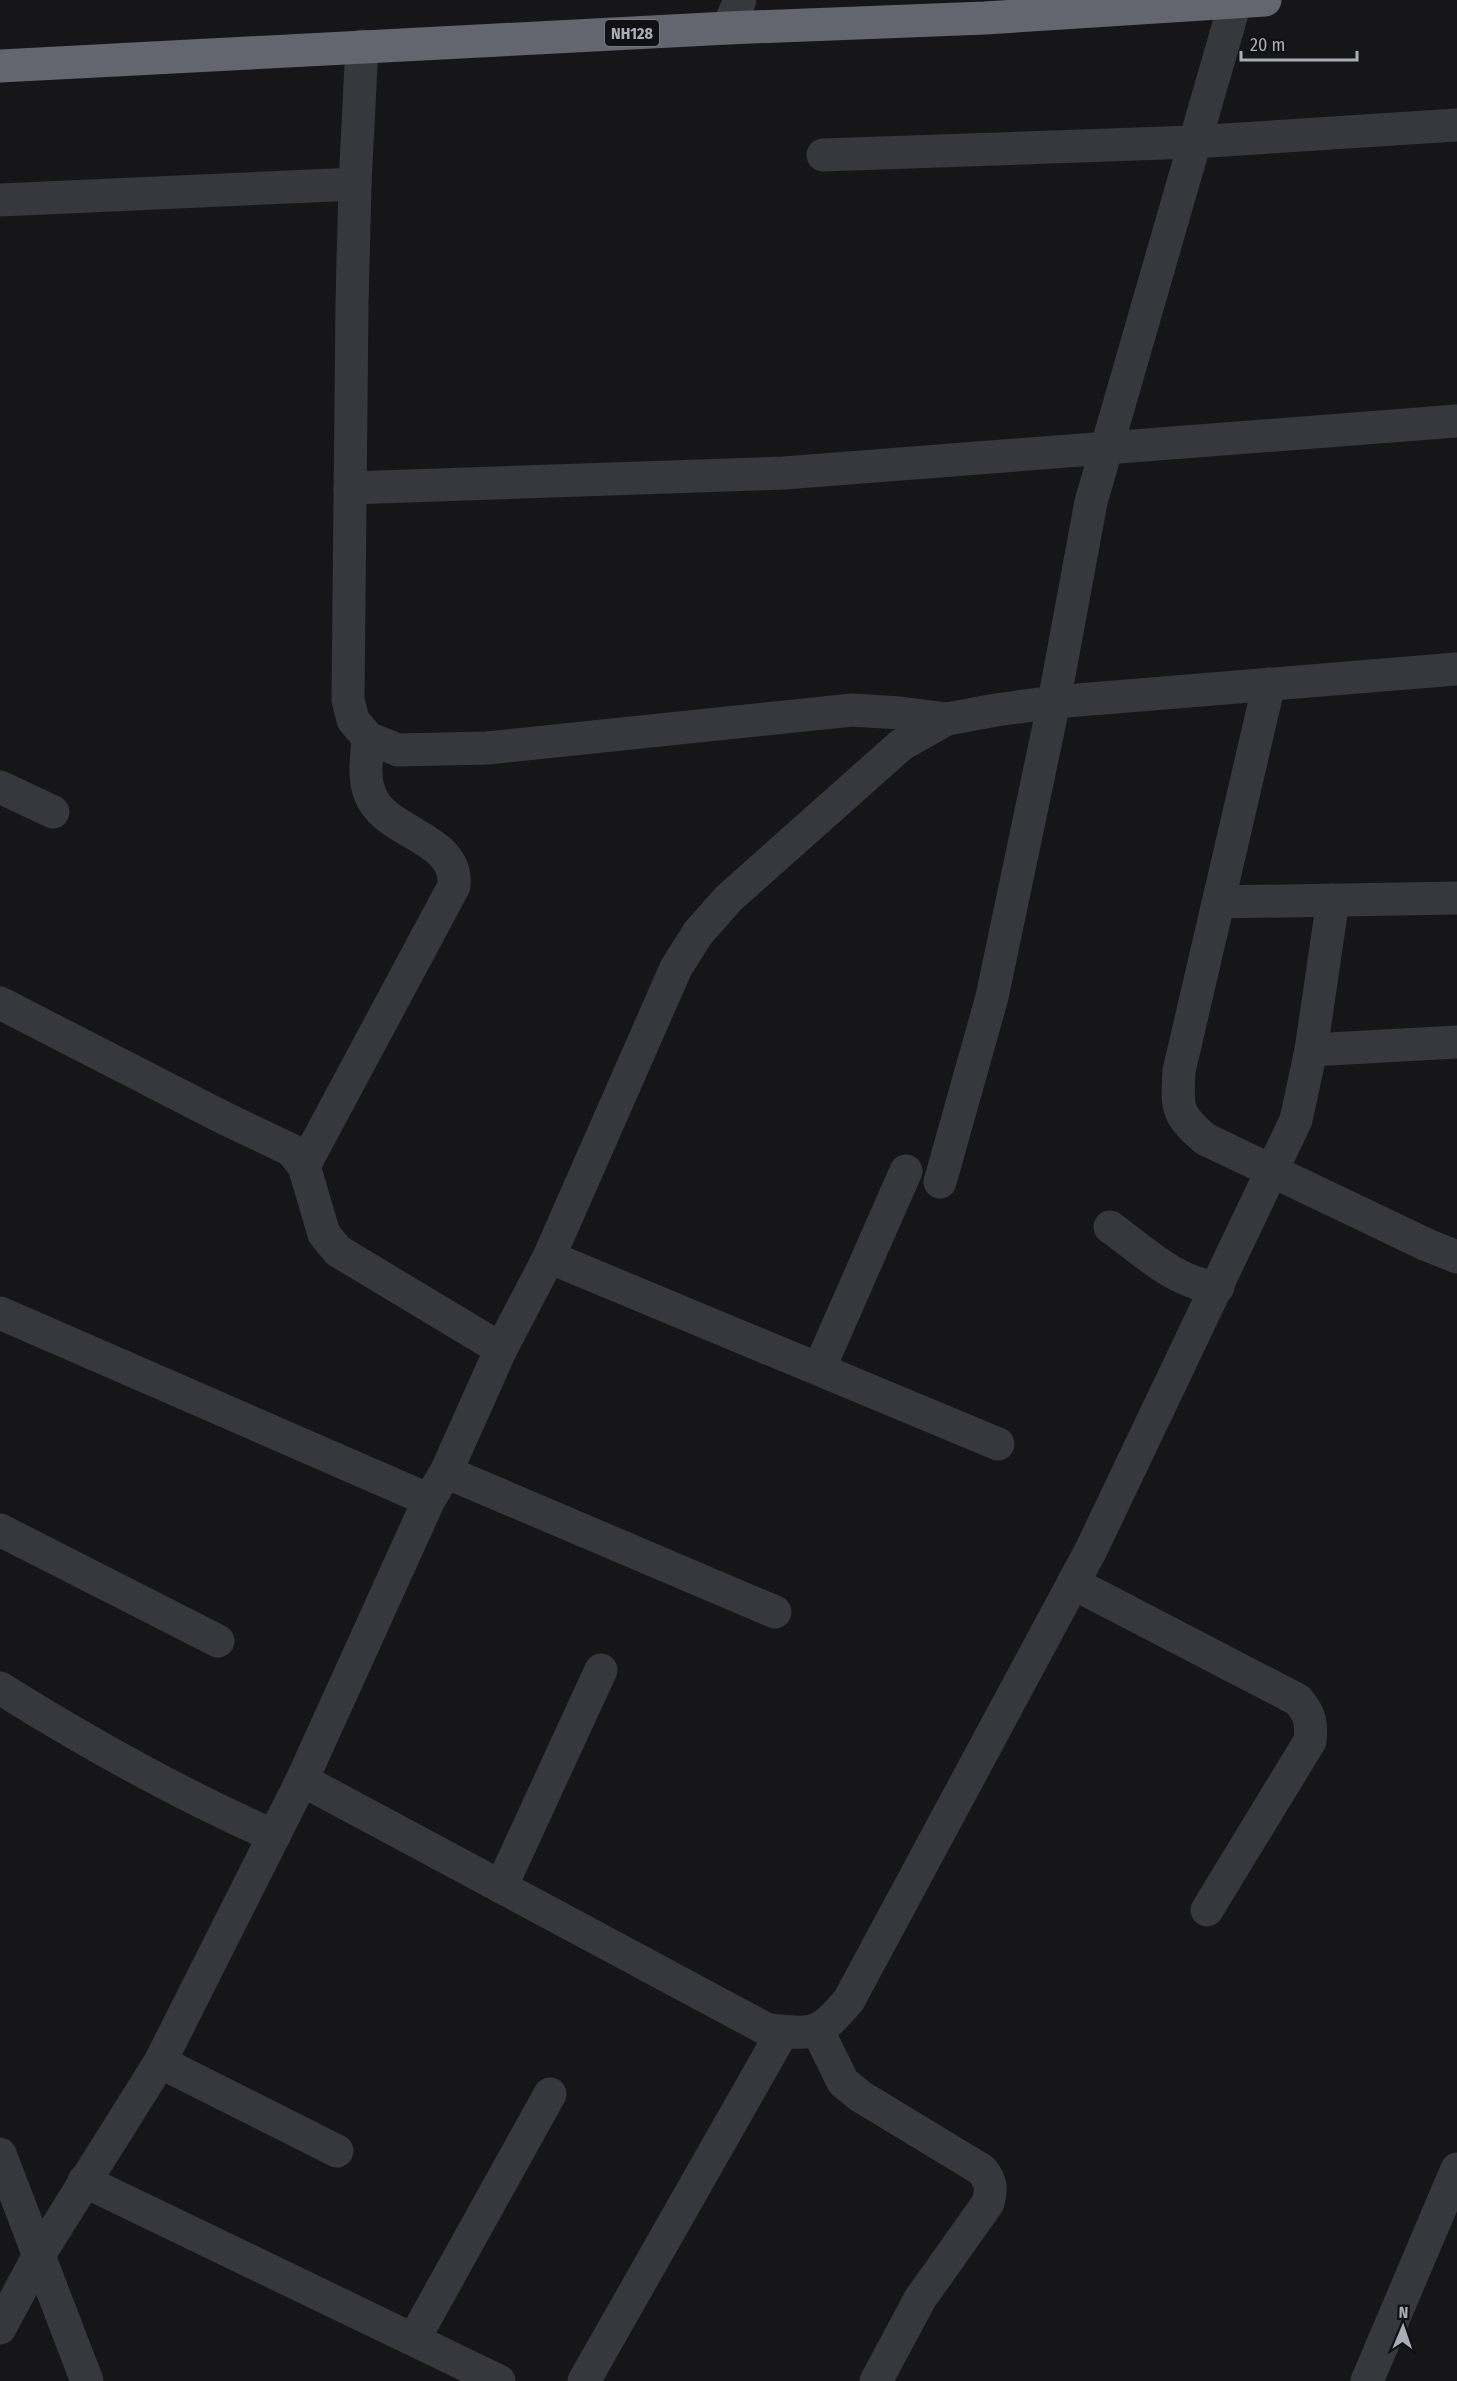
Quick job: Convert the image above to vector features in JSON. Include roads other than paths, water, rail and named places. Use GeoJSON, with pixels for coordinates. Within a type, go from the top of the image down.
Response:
{"type":"FeatureCollection","features":[{"type":"Feature","properties":{"kind":"highway","name":"NH128"},"geometry":{"type":"LineString","coordinates":[[0,66],[362,46],[734,14],[985,18],[1250,2]]}},
{"type":"Feature","properties":{"kind":"street"},"geometry":{"type":"LineString","coordinates":[[940,1182],[992,997],[1054,702],[1091,502],[1193,142],[1250,2]]}},
{"type":"Feature","properties":{"kind":"street"},"geometry":{"type":"LineString","coordinates":[[362,46],[355,184],[348,700],[353,720],[368,738],[398,750],[488,748],[852,710],[947,719],[1054,702],[1457,669]]}},
{"type":"Feature","properties":{"kind":"street"},"geometry":{"type":"LineString","coordinates":[[824,155],[1193,142],[1457,125]]}},
{"type":"Feature","properties":{"kind":"street"},"geometry":{"type":"LineString","coordinates":[[0,200],[355,184]]}},
{"type":"Feature","properties":{"kind":"street"},"geometry":{"type":"LineString","coordinates":[[350,488],[784,473],[1457,421]]}},
{"type":"Feature","properties":{"kind":"street"},"geometry":{"type":"LineString","coordinates":[[1269,684],[1179,1071],[1178,1105],[1189,1125],[1205,1138],[1427,1245],[1457,1257]]}},
{"type":"Feature","properties":{"kind":"street"},"geometry":{"type":"LineString","coordinates":[[0,2328],[39,2255],[160,2062],[302,1780],[429,1500],[446,1472],[501,1348],[549,1257],[676,968],[698,933],[729,898],[901,745],[947,719]]}},
{"type":"Feature","properties":{"kind":"street"},"geometry":{"type":"LineString","coordinates":[[304,1166],[453,886],[454,869],[446,856],[388,816],[370,796],[366,780],[368,738]]}},
{"type":"Feature","properties":{"kind":"street"},"geometry":{"type":"LineString","coordinates":[[0,787],[53,812]]}},
{"type":"Feature","properties":{"kind":"street"},"geometry":{"type":"LineString","coordinates":[[1220,902],[1457,898]]}},
{"type":"Feature","properties":{"kind":"street"},"geometry":{"type":"LineString","coordinates":[[302,1780],[768,2030],[806,2034],[829,2024],[849,2000],[1073,1583],[1218,1287],[1296,1120],[1311,1050],[1333,900]]}},
{"type":"Feature","properties":{"kind":"street"},"geometry":{"type":"LineString","coordinates":[[0,1003],[291,1150],[304,1166],[324,1234],[338,1251],[501,1348]]}},
{"type":"Feature","properties":{"kind":"street"},"geometry":{"type":"LineString","coordinates":[[1311,1050],[1457,1042]]}},
{"type":"Feature","properties":{"kind":"street"},"geometry":{"type":"LineString","coordinates":[[819,1369],[906,1170]]}},
{"type":"Feature","properties":{"kind":"street"},"geometry":{"type":"LineString","coordinates":[[1110,1227],[1179,1276],[1218,1287]]}},
{"type":"Feature","properties":{"kind":"street"},"geometry":{"type":"LineString","coordinates":[[549,1257],[998,1444]]}},
{"type":"Feature","properties":{"kind":"street"},"geometry":{"type":"LineString","coordinates":[[0,1313],[429,1500]]}},
{"type":"Feature","properties":{"kind":"street"},"geometry":{"type":"LineString","coordinates":[[446,1472],[776,1612]]}},
{"type":"Feature","properties":{"kind":"street"},"geometry":{"type":"LineString","coordinates":[[0,1530],[218,1641]]}},
{"type":"Feature","properties":{"kind":"street"},"geometry":{"type":"LineString","coordinates":[[1073,1583],[1298,1700],[1307,1711],[1312,1726],[1310,1741],[1207,1910]]}},
{"type":"Feature","properties":{"kind":"street"},"geometry":{"type":"LineString","coordinates":[[501,1887],[601,1670]]}},
{"type":"Feature","properties":{"kind":"street"},"geometry":{"type":"LineString","coordinates":[[0,1688],[68,1731],[223,1813],[274,1836]]}},
{"type":"Feature","properties":{"kind":"street"},"geometry":{"type":"LineString","coordinates":[[817,2029],[843,2082],[860,2096],[981,2170],[992,2190],[988,2203],[920,2299],[876,2381]]}},
{"type":"Feature","properties":{"kind":"street"},"geometry":{"type":"LineString","coordinates":[[584,2381],[783,2031]]}},
{"type":"Feature","properties":{"kind":"street"},"geometry":{"type":"LineString","coordinates":[[160,2062],[337,2151]]}},
{"type":"Feature","properties":{"kind":"street"},"geometry":{"type":"LineString","coordinates":[[414,2339],[550,2094]]}},
{"type":"Feature","properties":{"kind":"street"},"geometry":{"type":"LineString","coordinates":[[0,2154],[87,2381]]}},
{"type":"Feature","properties":{"kind":"street"},"geometry":{"type":"LineString","coordinates":[[1367,2381],[1457,2169]]}},
{"type":"Feature","properties":{"kind":"street"},"geometry":{"type":"LineString","coordinates":[[84,2181],[414,2339],[488,2378]]}}]}
